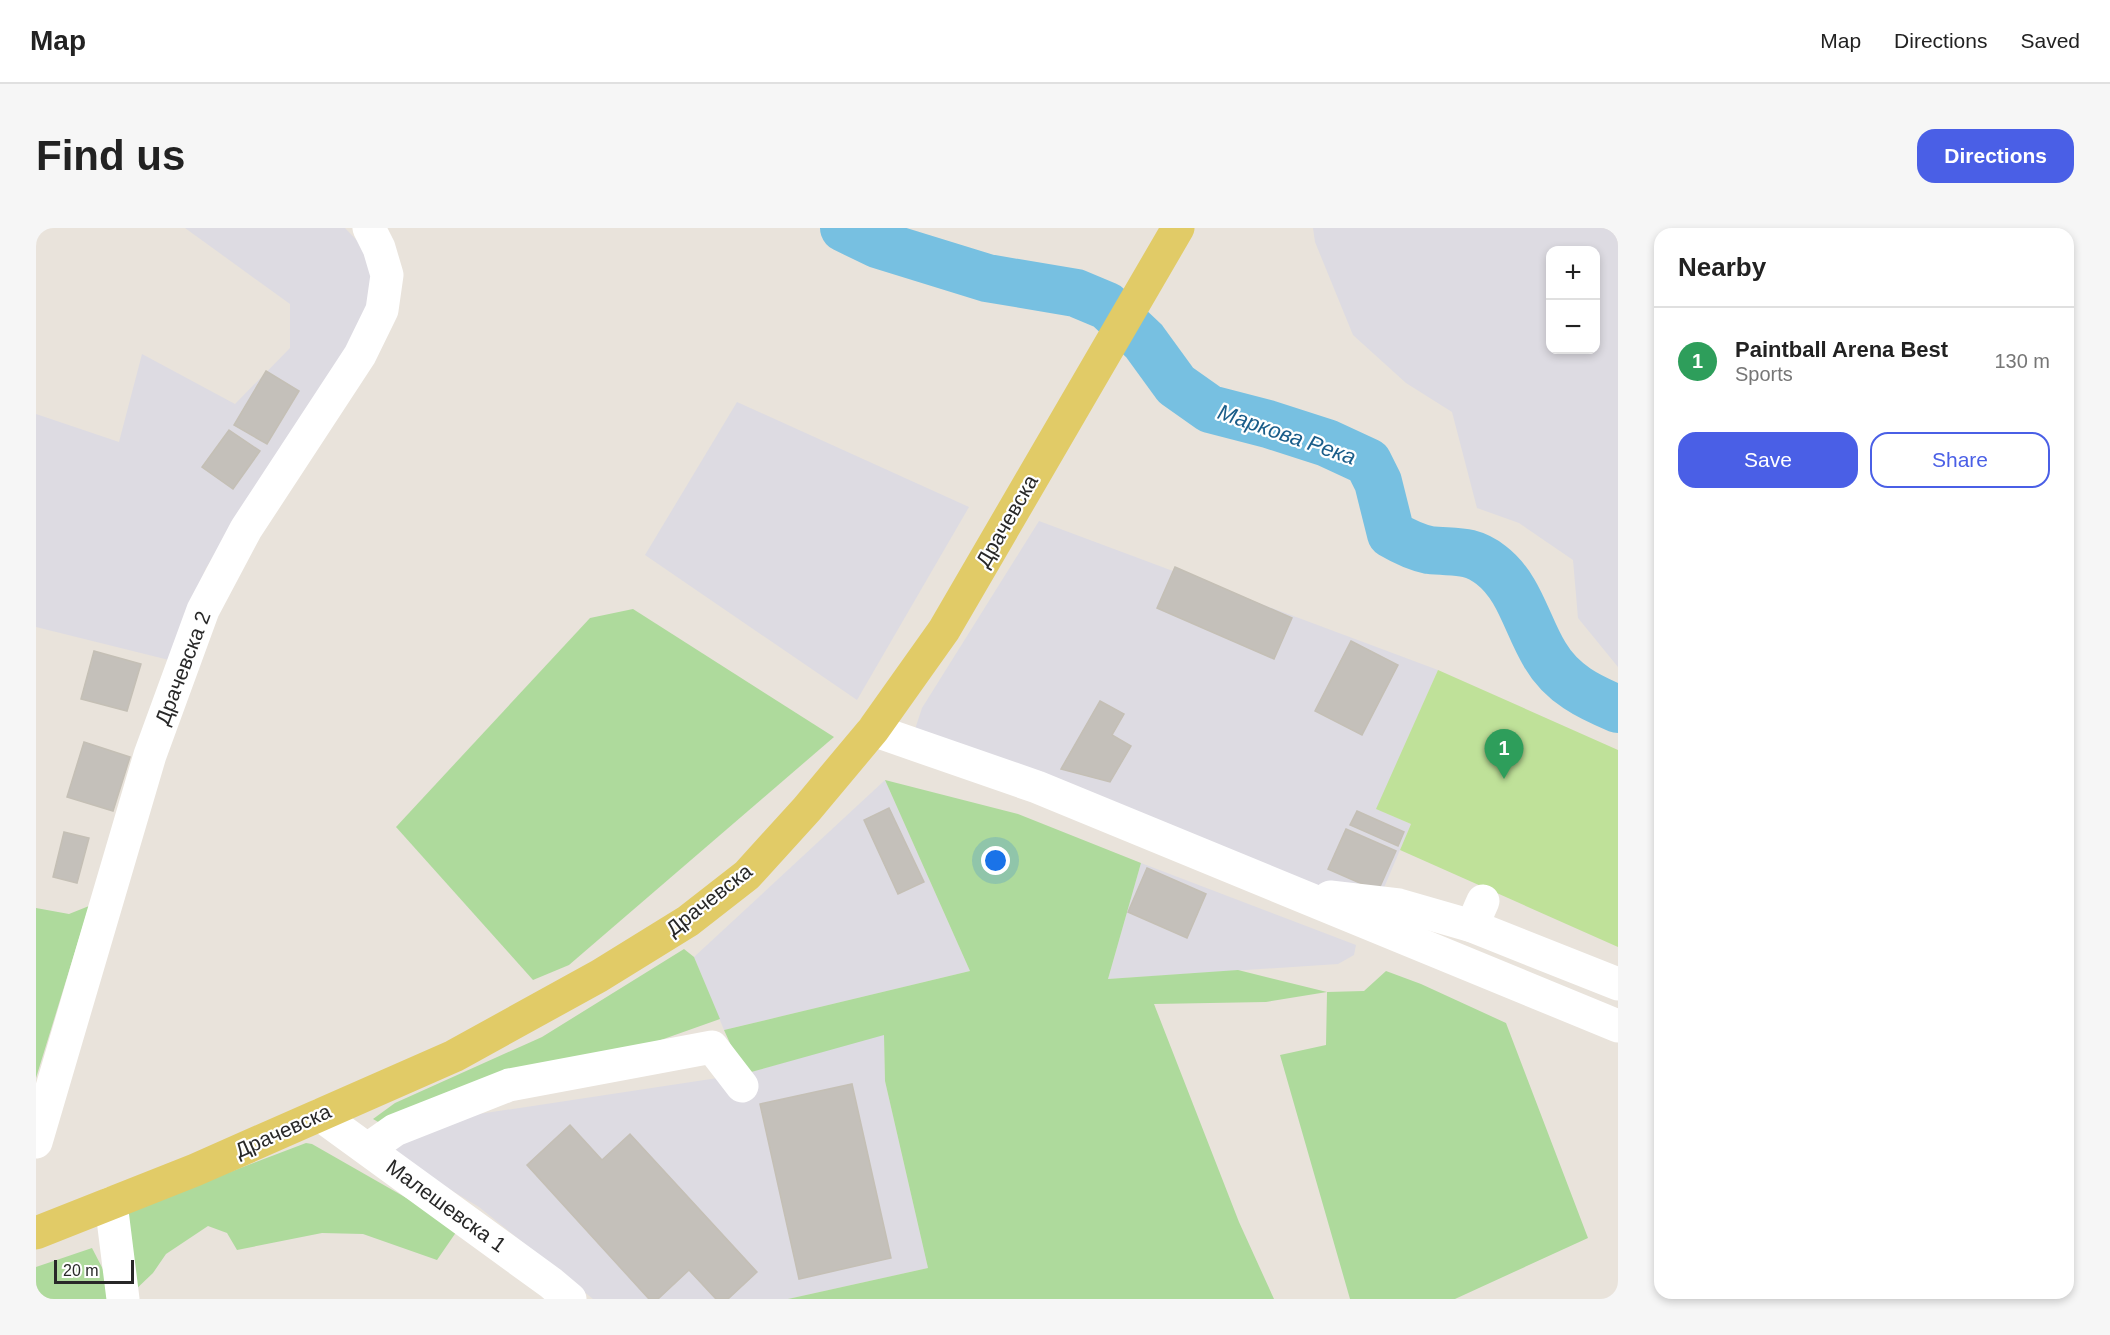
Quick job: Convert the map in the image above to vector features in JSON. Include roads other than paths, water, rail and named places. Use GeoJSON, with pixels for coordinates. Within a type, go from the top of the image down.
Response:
{"type":"FeatureCollection","features":[{"type":"Feature","properties":{"kind":"main road","name":"Драчевска"},"geometry":{"type":"LineString","coordinates":[[36,1233],[195,1170],[454,1056],[599,976],[688,921],[747,875],[807,809],[873,730],[944,630],[1179,228]]}},
{"type":"Feature","properties":{"kind":"street","name":"Драчевска 2"},"geometry":{"type":"LineString","coordinates":[[36,1142],[150,755],[203,610],[246,529],[360,355],[382,310],[387,275],[379,248],[369,228]]}},
{"type":"Feature","properties":{"kind":"street"},"geometry":{"type":"LineString","coordinates":[[873,730],[1037,787],[1618,1026]]}},
{"type":"Feature","properties":{"kind":"street"},"geometry":{"type":"LineString","coordinates":[[1292,893],[1477,914],[1618,984]]}},
{"type":"Feature","properties":{"kind":"street"},"geometry":{"type":"LineString","coordinates":[[368,1149],[395,1130],[509,1085],[712,1047],[742,1086]]}},
{"type":"Feature","properties":{"kind":"street","name":"Малешевска 1"},"geometry":{"type":"LineString","coordinates":[[320,1115],[552,1283],[570,1299]]}},
{"type":"Feature","properties":{"kind":"street"},"geometry":{"type":"LineString","coordinates":[[111,1203],[123,1299]]}},
{"type":"Feature","properties":{"kind":"waterway","name":"Маркова Река"},"geometry":{"type":"LineString","coordinates":[[844,228],[877,244],[987,278],[1076,293],[1107,306],[1144,341],[1176,385],[1210,409],[1327,443],[1368,462],[1378,482],[1391,534],[1429,550],[1476,556],[1491,565],[1501,574],[1516,595],[1539,644],[1552,665],[1568,682],[1597,700],[1618,709]]}},
{"type":"Feature","properties":{"kind":"place","name":"Paintball Arena Best"},"geometry":{"type":"Point","coordinates":[1504,779]}}]}
